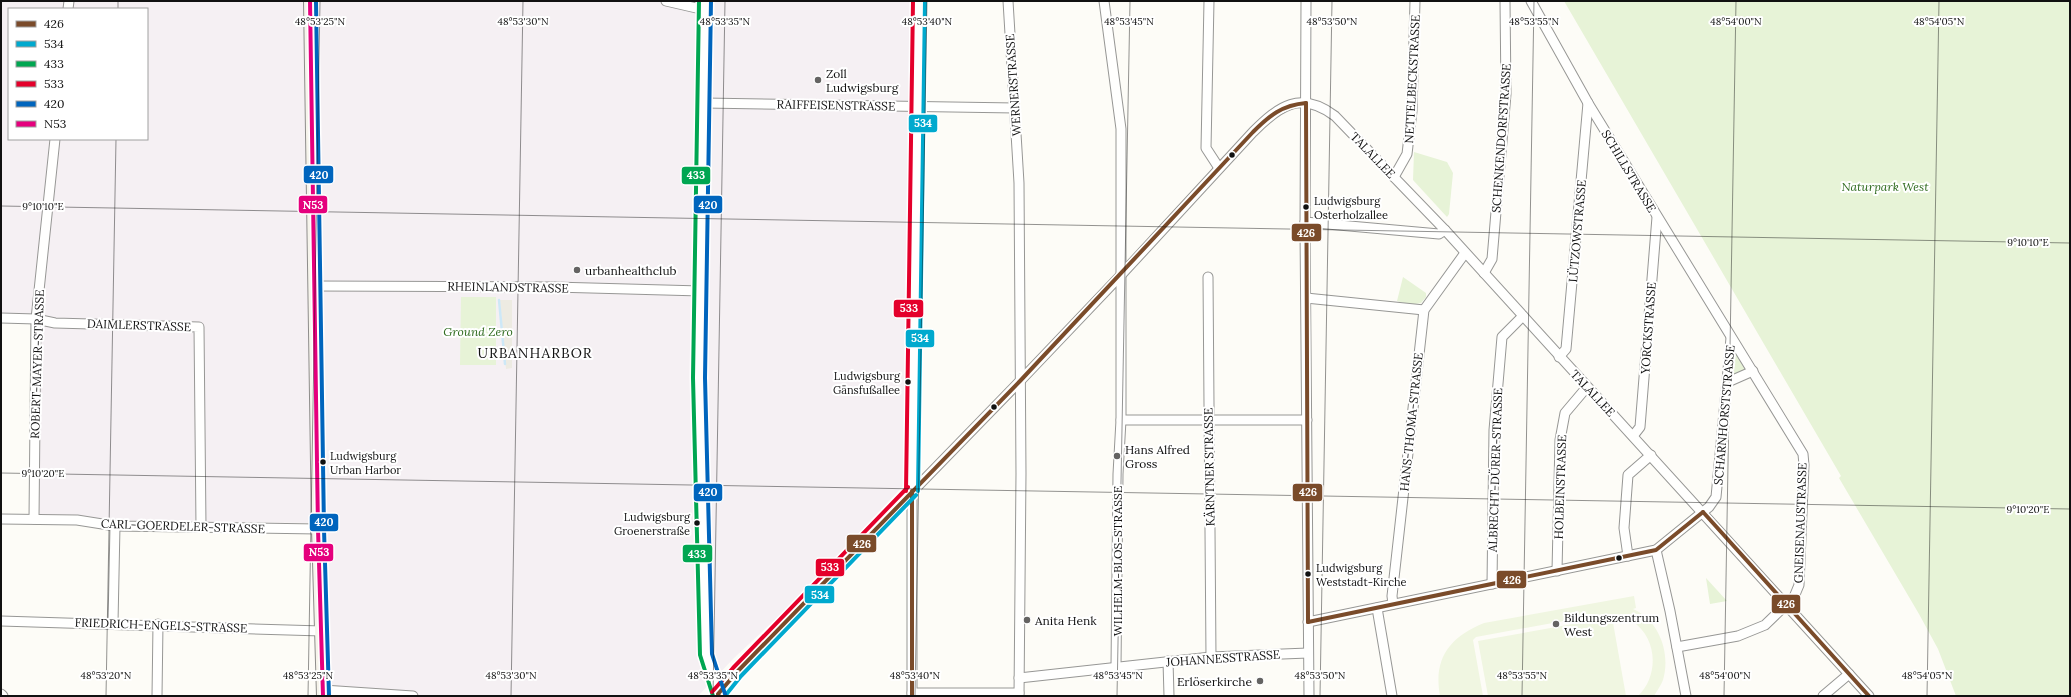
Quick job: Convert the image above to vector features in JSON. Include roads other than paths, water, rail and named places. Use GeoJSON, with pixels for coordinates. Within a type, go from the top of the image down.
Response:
{"type":"FeatureCollection","features":[{"type":"Feature","properties":{"kind":"main road"},"geometry":{"type":"LineString","coordinates":[[310,1],[318,529],[323,693]]}},
{"type":"Feature","properties":{"kind":"street"},"geometry":{"type":"LineString","coordinates":[[666,1],[705,6],[699,378],[705,628],[707,659],[718,695],[912,491],[1122,274],[1219,168],[1274,111],[1288,105],[1306,104]]}},
{"type":"Feature","properties":{"kind":"street"},"geometry":{"type":"LineString","coordinates":[[919,1],[912,491],[912,695],[1019,694]]}},
{"type":"Feature","properties":{"kind":"street","name":"WERNERSTRASSE"},"geometry":{"type":"LineString","coordinates":[[1008,1],[1019,183],[1021,380],[1019,694]]}},
{"type":"Feature","properties":{"kind":"street","name":"WILHELM-BLOS-STRASSE"},"geometry":{"type":"LineString","coordinates":[[1104,1],[1121,129],[1121,420],[1118,474],[1116,667]]}},
{"type":"Feature","properties":{"kind":"street"},"geometry":{"type":"LineString","coordinates":[[1208,1],[1206,148],[1219,168]]}},
{"type":"Feature","properties":{"kind":"street"},"geometry":{"type":"LineString","coordinates":[[1306,1],[1305,222],[1309,696]]}},
{"type":"Feature","properties":{"kind":"street","name":"NETTELBECKSTRASSE"},"geometry":{"type":"LineString","coordinates":[[1394,177],[1407,154],[1412,110],[1415,1]]}},
{"type":"Feature","properties":{"kind":"street","name":"SCHENKENDORFSTRASSE"},"geometry":{"type":"LineString","coordinates":[[1484,273],[1492,259],[1506,94],[1505,1]]}},
{"type":"Feature","properties":{"kind":"street","name":"SCHILLSTRASSE"},"geometry":{"type":"LineString","coordinates":[[1531,1],[1588,103],[1731,338]]}},
{"type":"Feature","properties":{"kind":"street","name":"RAIFFEISENSTRASSE"},"geometry":{"type":"LineString","coordinates":[[704,103],[1015,108]]}},
{"type":"Feature","properties":{"kind":"street","name":"LÜTZOWSTRASSE"},"geometry":{"type":"LineString","coordinates":[[1559,357],[1566,349],[1588,103]]}},
{"type":"Feature","properties":{"kind":"street","name":"TALALLEE"},"geometry":{"type":"LineString","coordinates":[[1306,104],[1319,106],[1335,116],[1445,230],[1559,357],[1787,604],[1869,696]]}},
{"type":"Feature","properties":{"kind":"street","name":"ROBERT-MAYER-STRASSE"},"geometry":{"type":"LineString","coordinates":[[34,519],[36,319],[55,140]]}},
{"type":"Feature","properties":{"kind":"street","name":"YORCKSTRASSE"},"geometry":{"type":"LineString","coordinates":[[1633,436],[1640,428],[1657,217]]}},
{"type":"Feature","properties":{"kind":"street"},"geometry":{"type":"LineString","coordinates":[[1305,222],[1439,234],[1445,230]]}},
{"type":"Feature","properties":{"kind":"street","name":"HANS-THOMA-STRASSE"},"geometry":{"type":"LineString","coordinates":[[1393,604],[1392,596],[1424,310],[1465,252]]}},
{"type":"Feature","properties":{"kind":"street","name":"KÄRNTNER STRASSE"},"geometry":{"type":"LineString","coordinates":[[1208,277],[1211,657]]}},
{"type":"Feature","properties":{"kind":"street","name":"RHEINLANDSTRASSE"},"geometry":{"type":"LineString","coordinates":[[314,286],[554,287],[701,291]]}},
{"type":"Feature","properties":{"kind":"street"},"geometry":{"type":"LineString","coordinates":[[1306,298],[1424,310]]}},
{"type":"Feature","properties":{"kind":"street","name":"ALBRECHT-DÜRER-STRASSE"},"geometry":{"type":"LineString","coordinates":[[1492,584],[1494,430],[1502,337],[1523,316]]}},
{"type":"Feature","properties":{"kind":"street","name":"DAIMLERSTRASSE"},"geometry":{"type":"LineString","coordinates":[[1,318],[36,319],[55,323],[198,327],[201,527]]}},
{"type":"Feature","properties":{"kind":"street","name":"GNEISENAUSTRASSE"},"geometry":{"type":"LineString","coordinates":[[1677,647],[1738,636],[1765,625],[1794,598],[1799,585],[1804,465],[1803,454],[1753,371],[1731,338]]}},
{"type":"Feature","properties":{"kind":"street","name":"SCHARNHORSTSTRASSE"},"geometry":{"type":"LineString","coordinates":[[1656,550],[1703,512],[1716,497],[1731,338]]}},
{"type":"Feature","properties":{"kind":"street"},"geometry":{"type":"LineString","coordinates":[[1728,382],[1753,371]]}},
{"type":"Feature","properties":{"kind":"street","name":"HOLBEINSTRASSE"},"geometry":{"type":"LineString","coordinates":[[1557,571],[1560,440],[1565,413],[1587,387]]}},
{"type":"Feature","properties":{"kind":"street"},"geometry":{"type":"LineString","coordinates":[[1121,420],[1307,420]]}},
{"type":"Feature","properties":{"kind":"street"},"geometry":{"type":"LineString","coordinates":[[1628,556],[1624,528],[1628,475],[1651,455]]}},
{"type":"Feature","properties":{"kind":"street","name":"CARL-GOERDELER-STRASSE"},"geometry":{"type":"LineString","coordinates":[[1,519],[77,520],[115,526],[318,529]]}},
{"type":"Feature","properties":{"kind":"street"},"geometry":{"type":"LineString","coordinates":[[113,623],[115,526]]}},
{"type":"Feature","properties":{"kind":"street"},"geometry":{"type":"LineString","coordinates":[[1308,622],[1656,550],[1686,696]]}},
{"type":"Feature","properties":{"kind":"street"},"geometry":{"type":"LineString","coordinates":[[1377,608],[1392,696]]}},
{"type":"Feature","properties":{"kind":"street","name":"FRIEDRICH-ENGELS-STRASSE"},"geometry":{"type":"LineString","coordinates":[[1,621],[158,624],[322,631]]}},
{"type":"Feature","properties":{"kind":"street"},"geometry":{"type":"LineString","coordinates":[[157,696],[158,624]]}},
{"type":"Feature","properties":{"kind":"street","name":"JOHANNESSTRASSE"},"geometry":{"type":"LineString","coordinates":[[1019,678],[1211,657],[1308,653]]}},
{"type":"Feature","properties":{"kind":"street"},"geometry":{"type":"LineString","coordinates":[[1168,661],[1169,696]]}},
{"type":"Feature","properties":{"kind":"street"},"geometry":{"type":"LineString","coordinates":[[1823,696],[1849,674]]}},
{"type":"Feature","properties":{"kind":"street"},"geometry":{"type":"LineString","coordinates":[[323,693],[413,696]]}},
{"type":"Feature","properties":{"kind":"waterway"},"geometry":{"type":"LineString","coordinates":[[499,300],[505,364]]}},
{"type":"Feature","properties":{"kind":"place","name":"Zoll Ludwigsburg"},"geometry":{"type":"Point","coordinates":[818,80]}},
{"type":"Feature","properties":{"kind":"place","name":"Ludwigsburg Osterholzallee"},"geometry":{"type":"Point","coordinates":[1306,207]}},
{"type":"Feature","properties":{"kind":"place","name":"urbanhealthclub"},"geometry":{"type":"Point","coordinates":[577,270]}},
{"type":"Feature","properties":{"kind":"place","name":"Ludwigsburg Gänsfußallee"},"geometry":{"type":"Point","coordinates":[908,382]}},
{"type":"Feature","properties":{"kind":"place","name":"Hans Alfred Gross"},"geometry":{"type":"Point","coordinates":[1117,456]}},
{"type":"Feature","properties":{"kind":"place","name":"Ludwigsburg Urban Harbor"},"geometry":{"type":"Point","coordinates":[323,462]}},
{"type":"Feature","properties":{"kind":"place","name":"Ludwigsburg Groenerstraße"},"geometry":{"type":"Point","coordinates":[697,523]}},
{"type":"Feature","properties":{"kind":"place","name":"Ludwigsburg Weststadt-Kirche"},"geometry":{"type":"Point","coordinates":[1308,574]}},
{"type":"Feature","properties":{"kind":"place","name":"Anita Henk"},"geometry":{"type":"Point","coordinates":[1027,620]}},
{"type":"Feature","properties":{"kind":"place","name":"Bildungszentrum West"},"geometry":{"type":"Point","coordinates":[1556,624]}},
{"type":"Feature","properties":{"kind":"place","name":"Erlöserkirche"},"geometry":{"type":"Point","coordinates":[1260,681]}},
{"type":"Feature","properties":{"kind":"district","name":"URBANHARBOR"},"geometry":{"type":"Point","coordinates":[535,353]}},
{"type":"Feature","properties":{"kind":"park label","name":"Naturpark West"},"geometry":{"type":"Point","coordinates":[1885,186]}},
{"type":"Feature","properties":{"kind":"park label","name":"Ground Zero"},"geometry":{"type":"Point","coordinates":[478,331]}}]}
